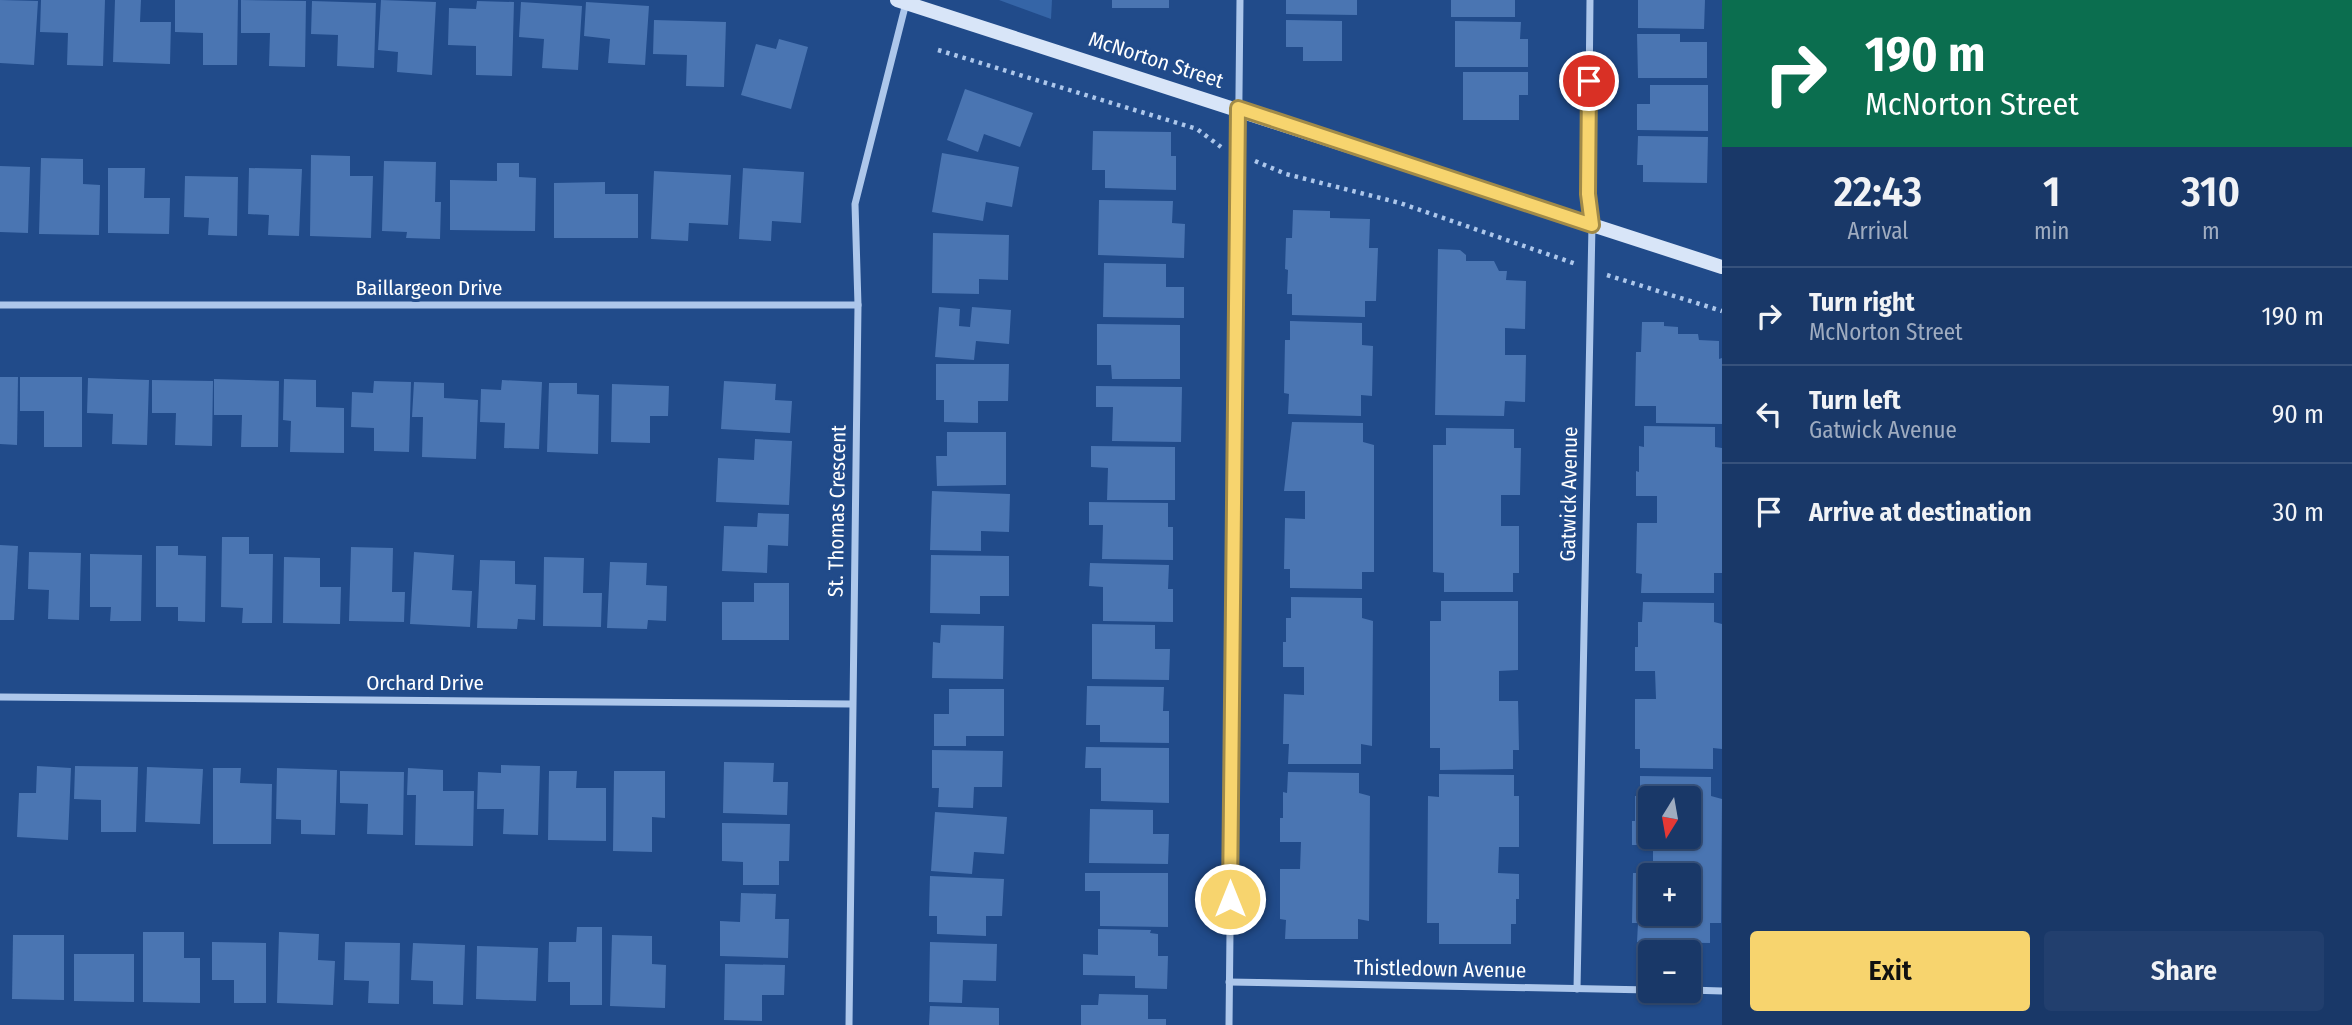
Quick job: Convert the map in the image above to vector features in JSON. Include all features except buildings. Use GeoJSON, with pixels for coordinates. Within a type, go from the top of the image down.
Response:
{"type":"FeatureCollection","features":[{"type":"Feature","properties":{"kind":"street"},"geometry":{"type":"LineString","coordinates":[[1229,1025],[1240,0]]}},
{"type":"Feature","properties":{"kind":"street","name":"Gatwick Avenue"},"geometry":{"type":"LineString","coordinates":[[1577,989],[1592,225],[1588,194],[1590,0]]}},
{"type":"Feature","properties":{"kind":"street","name":"McNorton Street"},"geometry":{"type":"LineString","coordinates":[[901,2],[1238,108],[1722,267]]}},
{"type":"Feature","properties":{"kind":"street","name":"St. Thomas Crescent"},"geometry":{"type":"LineString","coordinates":[[849,1025],[858,305],[855,204],[901,2]]}},
{"type":"Feature","properties":{"kind":"street","name":"Baillargeon Drive"},"geometry":{"type":"LineString","coordinates":[[0,305],[858,305]]}},
{"type":"Feature","properties":{"kind":"street","name":"Orchard Drive"},"geometry":{"type":"LineString","coordinates":[[0,697],[851,704]]}},
{"type":"Feature","properties":{"kind":"street","name":"Thistledown Avenue"},"geometry":{"type":"LineString","coordinates":[[1229,982],[1638,990]]}},
{"type":"Feature","properties":{"kind":"street"},"geometry":{"type":"LineString","coordinates":[[1701,990],[1722,990]]}},
{"type":"Feature","properties":{"kind":"path"},"geometry":{"type":"LineString","coordinates":[[938,50],[1197,129],[1216,145],[1286,174],[1400,203],[1591,270],[1722,311]]}},
{"type":"Feature","properties":{"kind":"shaded area"},"geometry":{"type":"Polygon","coordinates":[[[999,0],[1052,0],[1051,19],[999,0]]]}},
{"type":"Feature","properties":{"kind":"route"},"geometry":{"type":"LineString","coordinates":[[1230,899],[1238,108],[1592,225],[1588,194],[1589,81]]}}]}
